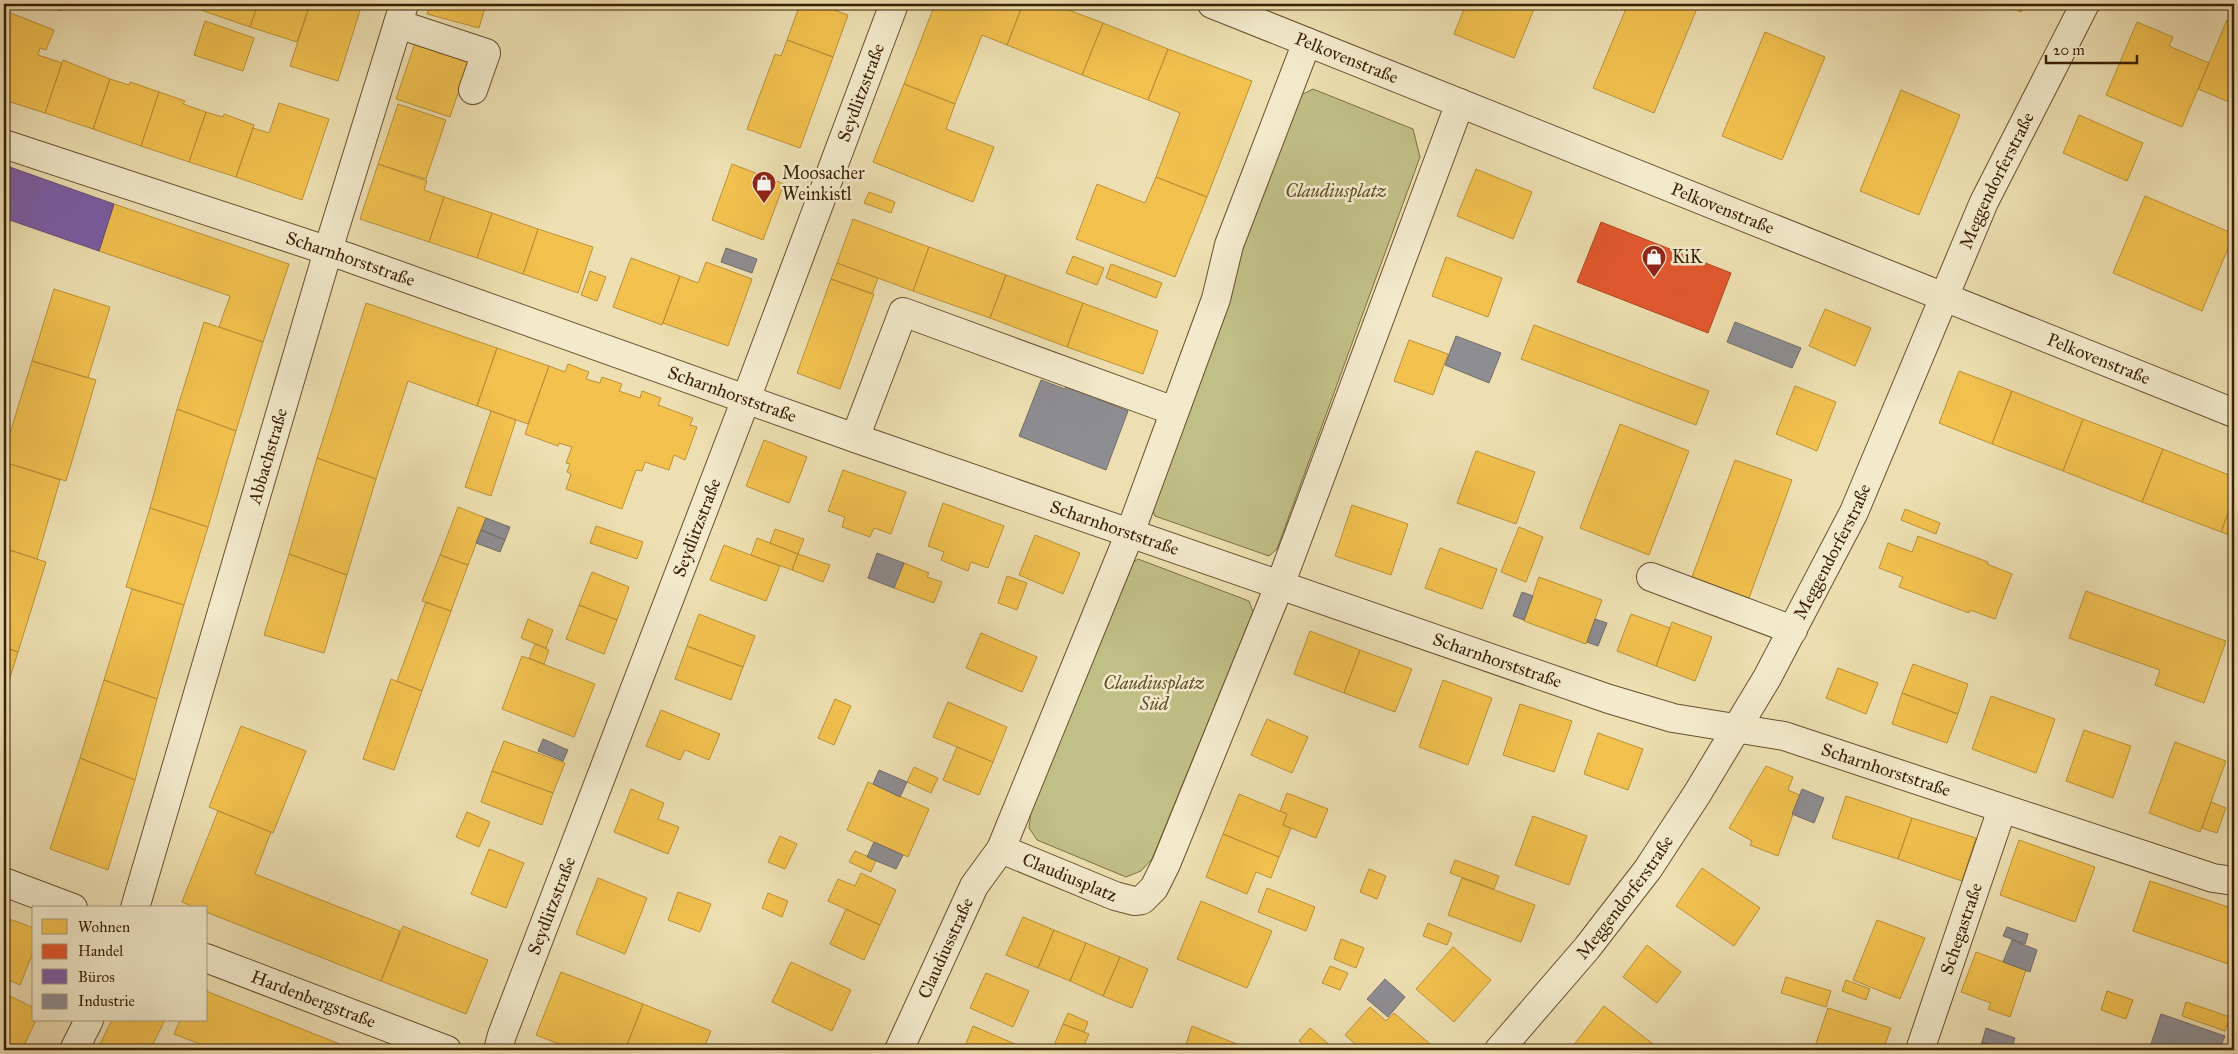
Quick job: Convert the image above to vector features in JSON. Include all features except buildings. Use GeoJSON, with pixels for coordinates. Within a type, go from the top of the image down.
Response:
{"type":"FeatureCollection","features":[{"type":"Feature","properties":{"kind":"street","name":"Seydlitzstraße"},"geometry":{"type":"LineString","coordinates":[[498,1050],[505,1026],[746,399],[894,4]]}},
{"type":"Feature","properties":{"kind":"street","name":"Pelkovenstraße"},"geometry":{"type":"LineString","coordinates":[[1212,4],[2234,412]]}},
{"type":"Feature","properties":{"kind":"street","name":"Meggendorferstraße"},"geometry":{"type":"LineString","coordinates":[[1499,1050],[1587,948],[1648,869],[1737,728],[1793,630],[1854,512],[1984,202],[2085,4]]}},
{"type":"Feature","properties":{"kind":"street"},"geometry":{"type":"LineString","coordinates":[[401,14],[486,53],[473,90]]}},
{"type":"Feature","properties":{"kind":"street","name":"Abbachstraße"},"geometry":{"type":"LineString","coordinates":[[136,906],[328,251],[401,14]]}},
{"type":"Feature","properties":{"kind":"street","name":"Claudiusplatz"},"geometry":{"type":"LineString","coordinates":[[1307,42],[1229,246],[1216,299],[1130,533],[1001,849],[1121,897],[1142,900],[1149,895],[1166,864],[1280,585],[1460,103]]}},
{"type":"Feature","properties":{"kind":"street","name":"Scharnhorststraße"},"geometry":{"type":"LineString","coordinates":[[4,144],[328,251],[855,438],[1609,699],[1673,718],[1784,736],[2213,878],[2234,881]]}},
{"type":"Feature","properties":{"kind":"street"},"geometry":{"type":"LineString","coordinates":[[855,438],[903,312],[1174,411]]}},
{"type":"Feature","properties":{"kind":"street"},"geometry":{"type":"LineString","coordinates":[[1651,577],[1793,630]]}},
{"type":"Feature","properties":{"kind":"street","name":"Schegastraße"},"geometry":{"type":"LineString","coordinates":[[1920,1050],[2002,809]]}},
{"type":"Feature","properties":{"kind":"street","name":"Claudiusstraße"},"geometry":{"type":"LineString","coordinates":[[899,1050],[974,886],[1001,849]]}},
{"type":"Feature","properties":{"kind":"street"},"geometry":{"type":"LineString","coordinates":[[4,882],[68,906]]}},
{"type":"Feature","properties":{"kind":"street","name":"Hardenbergstraße"},"geometry":{"type":"LineString","coordinates":[[208,959],[447,1050]]}},
{"type":"Feature","properties":{"kind":"street"},"geometry":{"type":"LineString","coordinates":[[74,1050],[88,1022]]}},
{"type":"Feature","properties":{"kind":"green space","name":"Claudiusplatz"},"geometry":{"type":"Polygon","coordinates":[[[1313,89],[1413,129],[1420,157],[1277,549],[1269,556],[1155,516],[1151,506],[1297,97],[1313,89]]]}},
{"type":"Feature","properties":{"kind":"green space","name":"Claudiusplatz Süd"},"geometry":{"type":"Polygon","coordinates":[[[1138,559],[1249,601],[1253,612],[1152,859],[1141,871],[1126,877],[1037,840],[1029,828],[1031,811],[1132,563],[1138,559]]]}},
{"type":"Feature","properties":{"kind":"place","name":"Moosacher Weinkistl"},"geometry":{"type":"Point","coordinates":[764,204]}},
{"type":"Feature","properties":{"kind":"place","name":"KiK"},"geometry":{"type":"Point","coordinates":[1654,278]}}]}
